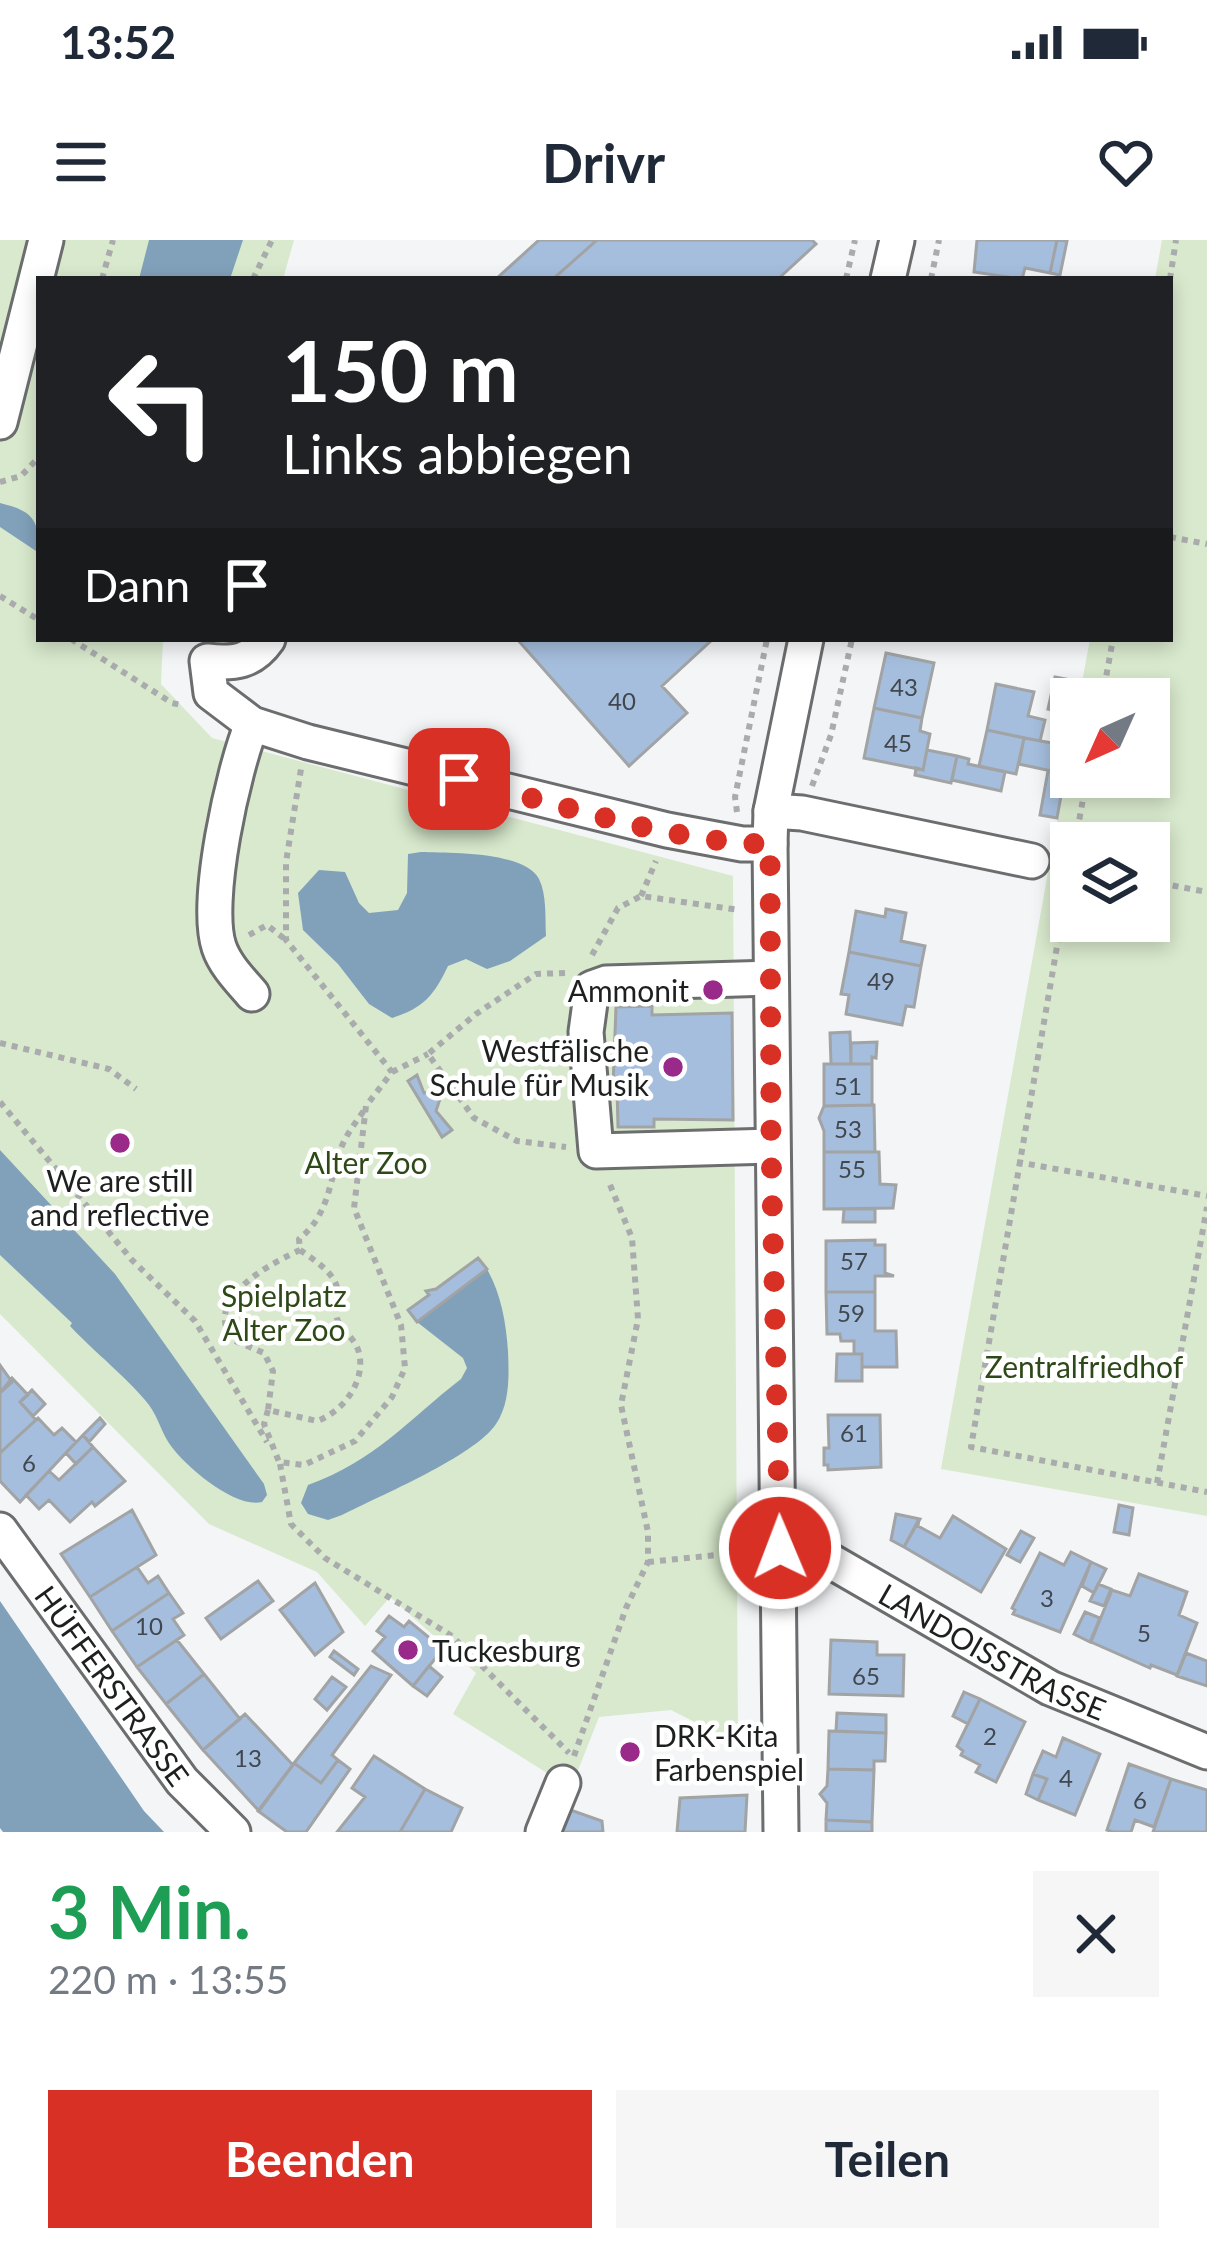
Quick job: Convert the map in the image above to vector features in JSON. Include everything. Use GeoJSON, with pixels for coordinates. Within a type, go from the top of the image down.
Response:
{"type":"FeatureCollection","features":[{"type":"Feature","properties":{"kind":"street"},"geometry":{"type":"LineString","coordinates":[[37,276],[46,240]]}},
{"type":"Feature","properties":{"kind":"street"},"geometry":{"type":"LineString","coordinates":[[889,276],[897,240]]}},
{"type":"Feature","properties":{"kind":"street"},"geometry":{"type":"LineString","coordinates":[[0,422],[36,280]]}},
{"type":"Feature","properties":{"kind":"street"},"geometry":{"type":"LineString","coordinates":[[207,665],[232,664],[257,654],[266,642]]}},
{"type":"Feature","properties":{"kind":"street"},"geometry":{"type":"LineString","coordinates":[[782,1832],[771,828],[805,642]]}},
{"type":"Feature","properties":{"kind":"street"},"geometry":{"type":"LineString","coordinates":[[207,665],[252,724],[308,742],[668,830],[771,828],[1031,861]]}},
{"type":"Feature","properties":{"kind":"street"},"geometry":{"type":"LineString","coordinates":[[252,724],[241,751],[212,912],[220,951],[252,994]]}},
{"type":"Feature","properties":{"kind":"street"},"geometry":{"type":"LineString","coordinates":[[770,978],[606,982],[592,988],[586,1032],[596,1151],[771,1146]]}},
{"type":"Feature","properties":{"kind":"street","name":"HÜFFERSTRASSE"},"geometry":{"type":"LineString","coordinates":[[0,1530],[182,1781],[232,1832]]}},
{"type":"Feature","properties":{"kind":"street","name":"LANDOISSTRASSE"},"geometry":{"type":"LineString","coordinates":[[780,1548],[808,1547],[1050,1688],[1207,1752]]}},
{"type":"Feature","properties":{"kind":"street"},"geometry":{"type":"LineString","coordinates":[[544,1832],[568,1770]]}},
{"type":"Feature","properties":{"kind":"path"},"geometry":{"type":"LineString","coordinates":[[103,276],[113,240]]}},
{"type":"Feature","properties":{"kind":"path"},"geometry":{"type":"LineString","coordinates":[[254,276],[272,240]]}},
{"type":"Feature","properties":{"kind":"path"},"geometry":{"type":"LineString","coordinates":[[847,276],[855,240]]}},
{"type":"Feature","properties":{"kind":"path"},"geometry":{"type":"LineString","coordinates":[[932,276],[939,240]]}},
{"type":"Feature","properties":{"kind":"path"},"geometry":{"type":"LineString","coordinates":[[1170,276],[1176,240]]}},
{"type":"Feature","properties":{"kind":"path"},"geometry":{"type":"LineString","coordinates":[[0,482],[21,476],[36,460]]}},
{"type":"Feature","properties":{"kind":"path"},"geometry":{"type":"LineString","coordinates":[[1173,538],[1207,544]]}},
{"type":"Feature","properties":{"kind":"path"},"geometry":{"type":"LineString","coordinates":[[0,596],[36,618]]}},
{"type":"Feature","properties":{"kind":"path"},"geometry":{"type":"LineString","coordinates":[[76,642],[172,704],[190,706],[207,665]]}},
{"type":"Feature","properties":{"kind":"path"},"geometry":{"type":"LineString","coordinates":[[766,642],[735,797],[771,828],[831,735],[851,642]]}},
{"type":"Feature","properties":{"kind":"path"},"geometry":{"type":"LineString","coordinates":[[1106,678],[1112,642]]}},
{"type":"Feature","properties":{"kind":"path"},"geometry":{"type":"LineString","coordinates":[[286,940],[286,862],[308,742]]}},
{"type":"Feature","properties":{"kind":"path"},"geometry":{"type":"LineString","coordinates":[[641,896],[658,855]]}},
{"type":"Feature","properties":{"kind":"path"},"geometry":{"type":"LineString","coordinates":[[1170,885],[1207,892]]}},
{"type":"Feature","properties":{"kind":"path"},"geometry":{"type":"LineString","coordinates":[[591,957],[618,908],[641,896],[742,910]]}},
{"type":"Feature","properties":{"kind":"path"},"geometry":{"type":"LineString","coordinates":[[220,951],[267,925],[286,940],[392,1072]]}},
{"type":"Feature","properties":{"kind":"path"},"geometry":{"type":"LineString","coordinates":[[1057,942],[971,1447],[1207,1492]]}},
{"type":"Feature","properties":{"kind":"path"},"geometry":{"type":"LineString","coordinates":[[268,1410],[302,1420],[330,1417],[358,1376],[360,1357],[335,1311],[338,1288],[320,1264],[300,1250],[299,1239],[314,1227],[326,1205],[341,1145],[366,1106],[392,1072],[428,1054],[476,1013],[536,974],[582,973]]}},
{"type":"Feature","properties":{"kind":"path"},"geometry":{"type":"LineString","coordinates":[[0,1043],[109,1069],[136,1089]]}},
{"type":"Feature","properties":{"kind":"path"},"geometry":{"type":"LineString","coordinates":[[300,1250],[238,1291],[227,1307],[225,1322],[233,1340],[265,1353],[273,1371],[264,1424],[279,1462],[291,1524],[326,1558],[452,1636],[568,1770],[626,1608],[648,1562],[648,1532],[621,1405],[638,1319],[632,1238],[596,1151],[517,1141],[474,1118],[428,1054]]}},
{"type":"Feature","properties":{"kind":"path"},"geometry":{"type":"LineString","coordinates":[[0,1102],[132,1259],[195,1321],[279,1462]]}},
{"type":"Feature","properties":{"kind":"path"},"geometry":{"type":"LineString","coordinates":[[279,1462],[304,1465],[355,1441],[392,1397],[405,1368],[401,1325],[354,1208],[366,1106]]}},
{"type":"Feature","properties":{"kind":"path"},"geometry":{"type":"LineString","coordinates":[[1017,1162],[1207,1196]]}},
{"type":"Feature","properties":{"kind":"path"},"geometry":{"type":"LineString","coordinates":[[1157,1483],[1207,1207]]}},
{"type":"Feature","properties":{"kind":"path"},"geometry":{"type":"LineString","coordinates":[[648,1562],[743,1552]]}},
{"type":"Feature","properties":{"kind":"green space","name":"Alter Zoo"},"geometry":{"type":"Polygon","coordinates":[[[0,240],[294,240],[284,276],[36,276],[36,642],[163,642],[161,684],[212,738],[733,876],[738,1744],[671,1710],[599,1717],[571,1788],[453,1714],[476,1673],[390,1597],[365,1626],[317,1572],[209,1524],[0,1314],[0,240]]]}},
{"type":"Feature","properties":{"kind":"green space","name":"Zentralfriedhof"},"geometry":{"type":"Polygon","coordinates":[[[1162,240],[1207,240],[1207,1516],[941,1469],[1050,861],[1050,942],[1170,942],[1170,822],[1057,822],[1061,798],[1170,798],[1170,678],[1083,678],[1089,642],[1173,642],[1173,276],[1156,276],[1162,240]]]}},
{"type":"Feature","properties":{"kind":"water"},"geometry":{"type":"Polygon","coordinates":[[[149,240],[243,240],[231,276],[140,276],[149,240]]]}},
{"type":"Feature","properties":{"kind":"water"},"geometry":{"type":"Polygon","coordinates":[[[0,503],[27,513],[36,527],[36,551],[0,527],[0,503]]]}},
{"type":"Feature","properties":{"kind":"water"},"geometry":{"type":"Polygon","coordinates":[[[408,854],[485,855],[531,870],[543,892],[546,936],[510,961],[487,969],[466,959],[448,966],[427,999],[392,1018],[369,1004],[303,930],[298,893],[319,870],[345,872],[369,913],[398,910],[407,893],[408,854]]]}},
{"type":"Feature","properties":{"kind":"water"},"geometry":{"type":"Polygon","coordinates":[[[0,1150],[115,1274],[264,1484],[267,1495],[262,1502],[226,1493],[188,1465],[141,1395],[0,1255],[0,1150]]]}},
{"type":"Feature","properties":{"kind":"water"},"geometry":{"type":"Polygon","coordinates":[[[487,1269],[502,1308],[508,1351],[506,1398],[496,1424],[448,1462],[342,1515],[328,1520],[308,1514],[301,1503],[308,1485],[372,1452],[461,1379],[467,1368],[463,1358],[417,1322],[487,1269]]]}},
{"type":"Feature","properties":{"kind":"water"},"geometry":{"type":"Polygon","coordinates":[[[0,1601],[144,1811],[164,1832],[3,1832],[0,1828],[0,1601]]]}},
{"type":"Feature","properties":{"kind":"building"},"geometry":{"type":"Polygon","coordinates":[[[539,240],[597,240],[556,276],[499,276],[539,240]]]}},
{"type":"Feature","properties":{"kind":"building"},"geometry":{"type":"Polygon","coordinates":[[[597,240],[812,240],[816,244],[781,276],[556,276],[597,240]]]}},
{"type":"Feature","properties":{"kind":"building"},"geometry":{"type":"Polygon","coordinates":[[[977,240],[1057,240],[1050,273],[1025,268],[1023,276],[974,272],[977,240]]]}},
{"type":"Feature","properties":{"kind":"building"},"geometry":{"type":"Polygon","coordinates":[[[1057,240],[1067,241],[1060,275],[1050,273],[1057,240]]]}},
{"type":"Feature","properties":{"kind":"building"},"geometry":{"type":"Polygon","coordinates":[[[520,642],[710,642],[662,686],[687,713],[629,766],[520,642]]]}},
{"type":"Feature","properties":{"kind":"building"},"geometry":{"type":"Polygon","coordinates":[[[886,653],[934,663],[922,718],[874,708],[886,653]]]}},
{"type":"Feature","properties":{"kind":"building"},"geometry":{"type":"Polygon","coordinates":[[[996,684],[1034,692],[1028,716],[1045,720],[1040,741],[987,730],[996,684]]]}},
{"type":"Feature","properties":{"kind":"building"},"geometry":{"type":"Polygon","coordinates":[[[874,708],[922,718],[920,731],[930,734],[923,770],[864,758],[874,708]]]}},
{"type":"Feature","properties":{"kind":"building"},"geometry":{"type":"Polygon","coordinates":[[[987,730],[1024,738],[1016,774],[979,766],[987,730]]]}},
{"type":"Feature","properties":{"kind":"building"},"geometry":{"type":"Polygon","coordinates":[[[1024,738],[1050,743],[1050,771],[1019,764],[1024,738]]]}},
{"type":"Feature","properties":{"kind":"building"},"geometry":{"type":"Polygon","coordinates":[[[927,750],[957,756],[951,783],[915,775],[916,768],[923,770],[927,750]]]}},
{"type":"Feature","properties":{"kind":"building"},"geometry":{"type":"Polygon","coordinates":[[[957,756],[969,759],[968,764],[1005,772],[1001,791],[952,780],[957,756]]]}},
{"type":"Feature","properties":{"kind":"building"},"geometry":{"type":"Polygon","coordinates":[[[1050,771],[1050,798],[1061,798],[1057,818],[1040,815],[1050,771]]]}},
{"type":"Feature","properties":{"kind":"building"},"geometry":{"type":"Polygon","coordinates":[[[886,909],[906,913],[901,941],[925,946],[921,966],[849,952],[856,911],[885,917],[886,909]]]}},
{"type":"Feature","properties":{"kind":"building"},"geometry":{"type":"Polygon","coordinates":[[[849,952],[921,966],[914,1007],[906,1006],[902,1025],[846,1014],[849,995],[841,994],[849,952]]]}},
{"type":"Feature","properties":{"kind":"building","name":"Westfälische Schule für Musik"},"geometry":{"type":"Polygon","coordinates":[[[652,1006],[652,1015],[732,1013],[733,1120],[654,1119],[654,1127],[618,1127],[617,1086],[613,1086],[616,1007],[652,1006]]]}},
{"type":"Feature","properties":{"kind":"building"},"geometry":{"type":"Polygon","coordinates":[[[850,1032],[851,1064],[831,1064],[830,1033],[850,1032]]]}},
{"type":"Feature","properties":{"kind":"building"},"geometry":{"type":"Polygon","coordinates":[[[877,1042],[872,1064],[851,1064],[851,1043],[877,1042]]]}},
{"type":"Feature","properties":{"kind":"building"},"geometry":{"type":"Polygon","coordinates":[[[824,1064],[872,1064],[872,1105],[824,1106],[824,1064]]]}},
{"type":"Feature","properties":{"kind":"building"},"geometry":{"type":"Polygon","coordinates":[[[417,1075],[424,1093],[433,1092],[440,1099],[436,1111],[452,1130],[442,1137],[408,1081],[417,1075]]]}},
{"type":"Feature","properties":{"kind":"building"},"geometry":{"type":"Polygon","coordinates":[[[874,1105],[875,1152],[824,1152],[819,1118],[824,1106],[874,1105]]]}},
{"type":"Feature","properties":{"kind":"building"},"geometry":{"type":"Polygon","coordinates":[[[824,1152],[879,1152],[880,1184],[896,1185],[893,1208],[824,1209],[824,1152]]]}},
{"type":"Feature","properties":{"kind":"building"},"geometry":{"type":"Polygon","coordinates":[[[844,1209],[875,1209],[875,1222],[843,1222],[844,1209]]]}},
{"type":"Feature","properties":{"kind":"building"},"geometry":{"type":"Polygon","coordinates":[[[875,1240],[875,1245],[885,1245],[885,1273],[894,1276],[875,1276],[875,1292],[826,1292],[826,1241],[875,1240]]]}},
{"type":"Feature","properties":{"kind":"building"},"geometry":{"type":"Polygon","coordinates":[[[478,1258],[487,1269],[417,1322],[408,1310],[429,1295],[426,1291],[436,1289],[478,1258]]]}},
{"type":"Feature","properties":{"kind":"building"},"geometry":{"type":"Polygon","coordinates":[[[826,1292],[875,1292],[875,1331],[896,1331],[897,1367],[862,1367],[862,1354],[854,1354],[854,1341],[827,1334],[826,1292]]]}},
{"type":"Feature","properties":{"kind":"building"},"geometry":{"type":"Polygon","coordinates":[[[837,1354],[862,1354],[862,1381],[836,1381],[837,1354]]]}},
{"type":"Feature","properties":{"kind":"building"},"geometry":{"type":"Polygon","coordinates":[[[0,1365],[12,1382],[0,1393],[0,1365]]]}},
{"type":"Feature","properties":{"kind":"building"},"geometry":{"type":"Polygon","coordinates":[[[12,1378],[28,1395],[20,1402],[36,1420],[0,1453],[0,1393],[12,1378]]]}},
{"type":"Feature","properties":{"kind":"building"},"geometry":{"type":"Polygon","coordinates":[[[32,1390],[45,1404],[33,1416],[20,1402],[32,1390]]]}},
{"type":"Feature","properties":{"kind":"building"},"geometry":{"type":"Polygon","coordinates":[[[828,1415],[880,1415],[881,1467],[828,1470],[824,1448],[829,1448],[828,1415]]]}},
{"type":"Feature","properties":{"kind":"building"},"geometry":{"type":"Polygon","coordinates":[[[38,1418],[54,1435],[62,1428],[76,1442],[20,1502],[0,1481],[0,1453],[38,1418]]]}},
{"type":"Feature","properties":{"kind":"building"},"geometry":{"type":"Polygon","coordinates":[[[100,1418],[105,1424],[89,1442],[83,1435],[100,1418]]]}},
{"type":"Feature","properties":{"kind":"building"},"geometry":{"type":"Polygon","coordinates":[[[83,1435],[93,1447],[76,1464],[66,1453],[83,1435]]]}},
{"type":"Feature","properties":{"kind":"building"},"geometry":{"type":"Polygon","coordinates":[[[93,1447],[125,1481],[95,1506],[92,1502],[70,1522],[49,1500],[39,1509],[26,1495],[49,1471],[59,1480],[93,1447]]]}},
{"type":"Feature","properties":{"kind":"building"},"geometry":{"type":"Polygon","coordinates":[[[1119,1505],[1133,1508],[1129,1535],[1114,1532],[1119,1505]]]}},
{"type":"Feature","properties":{"kind":"building"},"geometry":{"type":"Polygon","coordinates":[[[132,1510],[156,1555],[90,1597],[61,1554],[132,1510]]]}},
{"type":"Feature","properties":{"kind":"building"},"geometry":{"type":"Polygon","coordinates":[[[896,1514],[920,1519],[904,1547],[891,1540],[896,1514]]]}},
{"type":"Feature","properties":{"kind":"building"},"geometry":{"type":"Polygon","coordinates":[[[953,1516],[1006,1549],[981,1592],[904,1547],[919,1519],[918,1526],[940,1538],[953,1516]]]}},
{"type":"Feature","properties":{"kind":"building"},"geometry":{"type":"Polygon","coordinates":[[[1021,1531],[1034,1538],[1020,1562],[1007,1555],[1021,1531]]]}},
{"type":"Feature","properties":{"kind":"building"},"geometry":{"type":"Polygon","coordinates":[[[1071,1552],[1091,1562],[1060,1632],[1013,1614],[1040,1553],[1064,1565],[1071,1552]]]}},
{"type":"Feature","properties":{"kind":"building"},"geometry":{"type":"Polygon","coordinates":[[[1091,1562],[1106,1569],[1094,1593],[1082,1586],[1091,1562]]]}},
{"type":"Feature","properties":{"kind":"building"},"geometry":{"type":"Polygon","coordinates":[[[137,1567],[148,1583],[158,1576],[169,1593],[112,1631],[90,1597],[137,1567]]]}},
{"type":"Feature","properties":{"kind":"building"},"geometry":{"type":"Polygon","coordinates":[[[1139,1574],[1187,1592],[1179,1615],[1197,1623],[1177,1675],[1091,1642],[1112,1590],[1130,1596],[1139,1574]]]}},
{"type":"Feature","properties":{"kind":"building"},"geometry":{"type":"Polygon","coordinates":[[[258,1581],[273,1601],[221,1639],[206,1618],[258,1581]]]}},
{"type":"Feature","properties":{"kind":"building"},"geometry":{"type":"Polygon","coordinates":[[[315,1583],[343,1632],[315,1655],[280,1610],[315,1583]]]}},
{"type":"Feature","properties":{"kind":"building"},"geometry":{"type":"Polygon","coordinates":[[[1098,1584],[1111,1589],[1104,1606],[1090,1601],[1098,1584]]]}},
{"type":"Feature","properties":{"kind":"building"},"geometry":{"type":"Polygon","coordinates":[[[169,1593],[183,1613],[173,1619],[184,1635],[137,1667],[112,1631],[169,1593]]]}},
{"type":"Feature","properties":{"kind":"building"},"geometry":{"type":"Polygon","coordinates":[[[1085,1612],[1100,1618],[1090,1642],[1074,1634],[1085,1612]]]}},
{"type":"Feature","properties":{"kind":"building","name":"Tuckesburg"},"geometry":{"type":"Polygon","coordinates":[[[389,1616],[404,1627],[409,1621],[443,1649],[413,1686],[373,1651],[385,1637],[377,1631],[389,1616]]]}},
{"type":"Feature","properties":{"kind":"building"},"geometry":{"type":"Polygon","coordinates":[[[177,1640],[204,1674],[166,1704],[137,1667],[177,1640]]]}},
{"type":"Feature","properties":{"kind":"building"},"geometry":{"type":"Polygon","coordinates":[[[831,1640],[877,1642],[877,1655],[904,1655],[903,1696],[829,1694],[831,1640]]]}},
{"type":"Feature","properties":{"kind":"building"},"geometry":{"type":"Polygon","coordinates":[[[334,1651],[358,1669],[354,1675],[330,1657],[334,1651]]]}},
{"type":"Feature","properties":{"kind":"building"},"geometry":{"type":"Polygon","coordinates":[[[1186,1653],[1207,1661],[1207,1686],[1177,1676],[1186,1653]]]}},
{"type":"Feature","properties":{"kind":"building"},"geometry":{"type":"Polygon","coordinates":[[[371,1666],[391,1675],[332,1755],[338,1760],[321,1783],[294,1763],[371,1666]]]}},
{"type":"Feature","properties":{"kind":"building"},"geometry":{"type":"Polygon","coordinates":[[[429,1666],[442,1677],[427,1696],[413,1686],[429,1666]]]}},
{"type":"Feature","properties":{"kind":"building"},"geometry":{"type":"Polygon","coordinates":[[[204,1674],[240,1719],[203,1750],[166,1704],[204,1674]]]}},
{"type":"Feature","properties":{"kind":"building"},"geometry":{"type":"Polygon","coordinates":[[[332,1677],[346,1687],[327,1710],[315,1699],[332,1677]]]}},
{"type":"Feature","properties":{"kind":"building"},"geometry":{"type":"Polygon","coordinates":[[[964,1692],[980,1699],[968,1724],[953,1716],[964,1692]]]}},
{"type":"Feature","properties":{"kind":"building"},"geometry":{"type":"Polygon","coordinates":[[[980,1699],[1025,1722],[996,1782],[976,1772],[980,1765],[961,1755],[957,1746],[980,1699]]]}},
{"type":"Feature","properties":{"kind":"building"},"geometry":{"type":"Polygon","coordinates":[[[837,1713],[886,1715],[886,1733],[836,1731],[837,1713]]]}},
{"type":"Feature","properties":{"kind":"building"},"geometry":{"type":"Polygon","coordinates":[[[245,1714],[293,1765],[259,1811],[203,1750],[245,1714]]]}},
{"type":"Feature","properties":{"kind":"building"},"geometry":{"type":"Polygon","coordinates":[[[829,1731],[886,1733],[885,1761],[874,1761],[874,1770],[828,1769],[829,1731]]]}},
{"type":"Feature","properties":{"kind":"building"},"geometry":{"type":"Polygon","coordinates":[[[1063,1738],[1100,1754],[1075,1815],[1038,1800],[1047,1779],[1033,1774],[1043,1751],[1056,1757],[1063,1738]]]}},
{"type":"Feature","properties":{"kind":"building"},"geometry":{"type":"Polygon","coordinates":[[[374,1756],[425,1789],[400,1832],[337,1832],[365,1797],[352,1788],[374,1756]]]}},
{"type":"Feature","properties":{"kind":"building"},"geometry":{"type":"Polygon","coordinates":[[[338,1760],[350,1769],[306,1832],[287,1832],[258,1811],[294,1763],[321,1783],[338,1760]]]}},
{"type":"Feature","properties":{"kind":"building"},"geometry":{"type":"Polygon","coordinates":[[[1129,1764],[1171,1779],[1154,1827],[1135,1820],[1131,1832],[1113,1832],[1107,1830],[1129,1764]]]}},
{"type":"Feature","properties":{"kind":"building"},"geometry":{"type":"Polygon","coordinates":[[[828,1769],[874,1770],[872,1822],[826,1820],[827,1803],[820,1794],[827,1786],[828,1769]]]}},
{"type":"Feature","properties":{"kind":"building"},"geometry":{"type":"Polygon","coordinates":[[[1033,1774],[1047,1779],[1038,1800],[1026,1794],[1033,1774]]]}},
{"type":"Feature","properties":{"kind":"building"},"geometry":{"type":"Polygon","coordinates":[[[1171,1779],[1207,1790],[1207,1832],[1153,1832],[1171,1779]]]}},
{"type":"Feature","properties":{"kind":"building"},"geometry":{"type":"Polygon","coordinates":[[[425,1789],[462,1808],[451,1832],[400,1832],[425,1789]]]}},
{"type":"Feature","properties":{"kind":"building"},"geometry":{"type":"Polygon","coordinates":[[[747,1795],[745,1832],[677,1832],[680,1798],[747,1795]]]}},
{"type":"Feature","properties":{"kind":"building"},"geometry":{"type":"Polygon","coordinates":[[[562,1807],[602,1821],[603,1832],[553,1832],[562,1807]]]}},
{"type":"Feature","properties":{"kind":"building"},"geometry":{"type":"Polygon","coordinates":[[[826,1820],[872,1822],[872,1832],[826,1832],[826,1820]]]}},
{"type":"Feature","properties":{"kind":"place","name":"Ammonit"},"geometry":{"type":"Point","coordinates":[713,990]}},
{"type":"Feature","properties":{"kind":"place","name":"Westfälische Schule für Musik"},"geometry":{"type":"Point","coordinates":[673,1067]}},
{"type":"Feature","properties":{"kind":"place","name":"We are still and reflective"},"geometry":{"type":"Point","coordinates":[120,1143]}},
{"type":"Feature","properties":{"kind":"place","name":"Tuckesburg"},"geometry":{"type":"Point","coordinates":[408,1650]}},
{"type":"Feature","properties":{"kind":"place","name":"DRK-Kita Farbenspiel"},"geometry":{"type":"Point","coordinates":[630,1752]}},
{"type":"Feature","properties":{"kind":"route"},"geometry":{"type":"LineString","coordinates":[[459,779],[668,830],[742,844],[770,844],[780,1548]]}},
{"type":"Feature","properties":{"kind":"park label","name":"Spielplatz Alter Zoo"},"geometry":{"type":"Point","coordinates":[284,1312]}}]}
